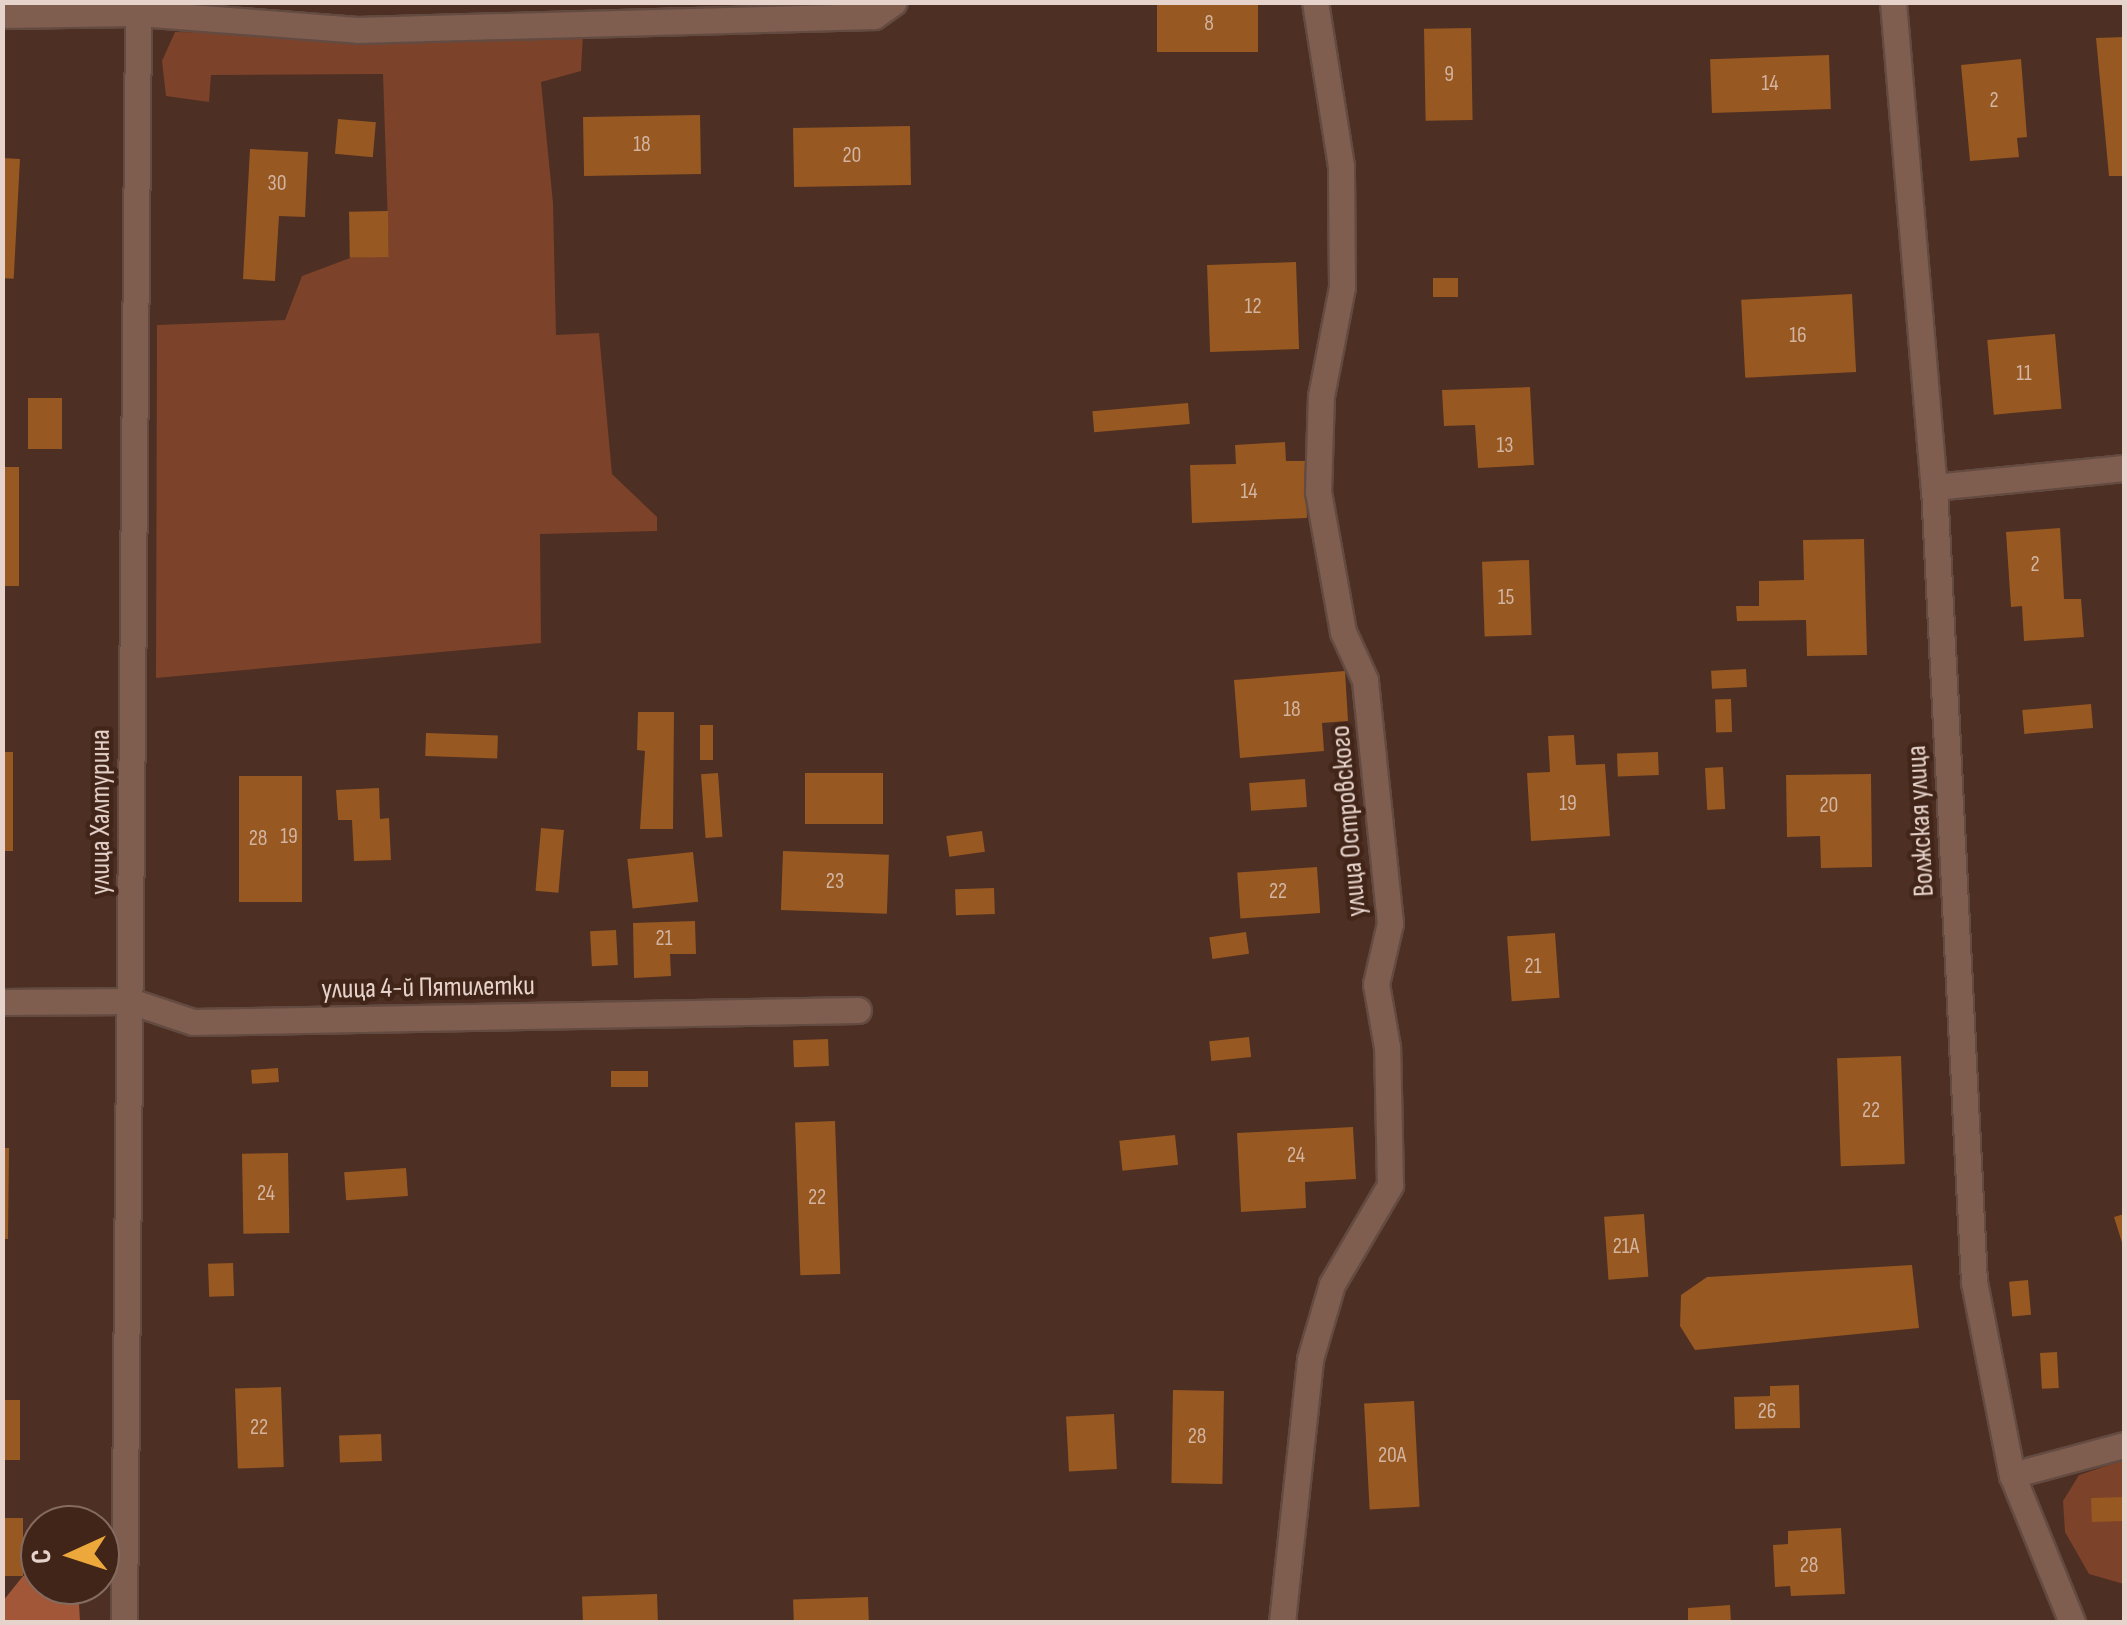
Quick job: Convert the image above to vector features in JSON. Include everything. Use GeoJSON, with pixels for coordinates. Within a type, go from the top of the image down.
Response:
{"type":"FeatureCollection","features":[{"type":"Feature","properties":{"kind":"street"},"geometry":{"type":"LineString","coordinates":[[2,15],[138,8],[356,30],[874,16],[894,2]]}},
{"type":"Feature","properties":{"kind":"street","name":"улица Островского"},"geometry":{"type":"LineString","coordinates":[[1282,1622],[1310,1359],[1332,1284],[1390,1186],[1387,1048],[1376,984],[1390,923],[1369,717],[1365,680],[1343,632],[1318,491],[1322,396],[1342,270],[1341,166],[1315,2]]}},
{"type":"Feature","properties":{"kind":"street","name":"Волжская улица"},"geometry":{"type":"LineString","coordinates":[[1894,2],[1934,487],[1974,1282],[2012,1475],[2072,1622]]}},
{"type":"Feature","properties":{"kind":"street","name":"улица Халтурина"},"geometry":{"type":"LineString","coordinates":[[124,1622],[138,8]]}},
{"type":"Feature","properties":{"kind":"street"},"geometry":{"type":"LineString","coordinates":[[1934,487],[2124,468]]}},
{"type":"Feature","properties":{"kind":"street","name":"улица 4-й Пятилетки"},"geometry":{"type":"LineString","coordinates":[[2,1002],[130,1002],[193,1022],[858,1010]]}},
{"type":"Feature","properties":{"kind":"street"},"geometry":{"type":"LineString","coordinates":[[2012,1475],[2124,1445]]}},
{"type":"Feature","properties":{"kind":"shaded area"},"geometry":{"type":"Polygon","coordinates":[[[175,32],[536,39],[583,34],[581,71],[541,82],[553,203],[556,335],[599,333],[612,474],[657,517],[657,531],[540,534],[541,643],[156,678],[157,325],[285,320],[302,276],[350,258],[389,256],[383,74],[211,75],[209,102],[166,96],[162,61],[175,32]]]}},
{"type":"Feature","properties":{"kind":"shaded area"},"geometry":{"type":"Polygon","coordinates":[[[2124,1460],[2124,1584],[2089,1574],[2065,1532],[2063,1501],[2079,1475],[2124,1460]]]}},
{"type":"Feature","properties":{"kind":"shaded area"},"geometry":{"type":"Polygon","coordinates":[[[20,1580],[20,1605],[79,1605],[80,1622],[3,1622],[3,1601],[20,1580]]]}},
{"type":"Feature","properties":{"kind":"building"},"geometry":{"type":"Polygon","coordinates":[[[1157,2],[1258,2],[1258,52],[1157,52],[1157,2]]]}},
{"type":"Feature","properties":{"kind":"building"},"geometry":{"type":"Polygon","coordinates":[[[1471,28],[1473,120],[1426,121],[1424,29],[1471,28]]]}},
{"type":"Feature","properties":{"kind":"building"},"geometry":{"type":"Polygon","coordinates":[[[2124,37],[2124,176],[2109,176],[2096,38],[2124,37]]]}},
{"type":"Feature","properties":{"kind":"building"},"geometry":{"type":"Polygon","coordinates":[[[1829,55],[1831,109],[1712,113],[1710,59],[1829,55]]]}},
{"type":"Feature","properties":{"kind":"building"},"geometry":{"type":"Polygon","coordinates":[[[2021,59],[2027,137],[2017,138],[2019,157],[1970,161],[1961,65],[2021,59]]]}},
{"type":"Feature","properties":{"kind":"building"},"geometry":{"type":"Polygon","coordinates":[[[700,115],[701,174],[584,176],[583,117],[700,115]]]}},
{"type":"Feature","properties":{"kind":"building"},"geometry":{"type":"Polygon","coordinates":[[[338,119],[376,122],[373,157],[335,154],[338,119]]]}},
{"type":"Feature","properties":{"kind":"building"},"geometry":{"type":"Polygon","coordinates":[[[910,126],[911,185],[794,187],[793,128],[910,126]]]}},
{"type":"Feature","properties":{"kind":"building"},"geometry":{"type":"Polygon","coordinates":[[[250,149],[308,152],[305,217],[279,216],[275,281],[243,279],[250,149]]]}},
{"type":"Feature","properties":{"kind":"building"},"geometry":{"type":"Polygon","coordinates":[[[2,158],[20,159],[14,279],[2,278],[2,158]]]}},
{"type":"Feature","properties":{"kind":"building"},"geometry":{"type":"Polygon","coordinates":[[[388,211],[389,257],[350,258],[349,212],[388,211]]]}},
{"type":"Feature","properties":{"kind":"building"},"geometry":{"type":"Polygon","coordinates":[[[1296,262],[1299,349],[1210,352],[1207,265],[1296,262]]]}},
{"type":"Feature","properties":{"kind":"building"},"geometry":{"type":"Polygon","coordinates":[[[1433,278],[1458,278],[1458,297],[1433,297],[1433,278]]]}},
{"type":"Feature","properties":{"kind":"building"},"geometry":{"type":"Polygon","coordinates":[[[1852,294],[1856,372],[1745,378],[1741,300],[1852,294]]]}},
{"type":"Feature","properties":{"kind":"building"},"geometry":{"type":"Polygon","coordinates":[[[2055,334],[2062,409],[1994,415],[1987,340],[2055,334]]]}},
{"type":"Feature","properties":{"kind":"building"},"geometry":{"type":"Polygon","coordinates":[[[1530,387],[1534,465],[1478,468],[1475,425],[1444,426],[1442,390],[1530,387]]]}},
{"type":"Feature","properties":{"kind":"building"},"geometry":{"type":"Polygon","coordinates":[[[28,398],[62,398],[62,449],[28,449],[28,398]]]}},
{"type":"Feature","properties":{"kind":"building"},"geometry":{"type":"Polygon","coordinates":[[[1188,403],[1190,424],[1094,432],[1092,411],[1188,403]]]}},
{"type":"Feature","properties":{"kind":"building"},"geometry":{"type":"Polygon","coordinates":[[[1285,442],[1286,461],[1305,461],[1307,518],[1192,523],[1190,465],[1236,464],[1235,445],[1285,442]]]}},
{"type":"Feature","properties":{"kind":"building"},"geometry":{"type":"Polygon","coordinates":[[[2,467],[19,467],[19,586],[2,586],[2,467]]]}},
{"type":"Feature","properties":{"kind":"building"},"geometry":{"type":"Polygon","coordinates":[[[2060,528],[2064,599],[2081,599],[2084,637],[2024,641],[2022,606],[2011,607],[2006,532],[2060,528]]]}},
{"type":"Feature","properties":{"kind":"building"},"geometry":{"type":"Polygon","coordinates":[[[1864,539],[1867,655],[1807,656],[1806,620],[1737,621],[1736,606],[1759,606],[1759,581],[1804,580],[1803,540],[1864,539]]]}},
{"type":"Feature","properties":{"kind":"building"},"geometry":{"type":"Polygon","coordinates":[[[1529,560],[1532,635],[1485,637],[1482,562],[1529,560]]]}},
{"type":"Feature","properties":{"kind":"building"},"geometry":{"type":"Polygon","coordinates":[[[1746,669],[1747,687],[1712,689],[1711,671],[1746,669]]]}},
{"type":"Feature","properties":{"kind":"building"},"geometry":{"type":"Polygon","coordinates":[[[1345,671],[1348,721],[1322,723],[1324,751],[1240,758],[1234,680],[1345,671]]]}},
{"type":"Feature","properties":{"kind":"building"},"geometry":{"type":"Polygon","coordinates":[[[1731,699],[1732,732],[1716,733],[1715,700],[1731,699]]]}},
{"type":"Feature","properties":{"kind":"building"},"geometry":{"type":"Polygon","coordinates":[[[2091,704],[2093,728],[2024,734],[2022,710],[2091,704]]]}},
{"type":"Feature","properties":{"kind":"building"},"geometry":{"type":"Polygon","coordinates":[[[638,712],[674,712],[673,829],[640,829],[645,751],[637,750],[638,712]]]}},
{"type":"Feature","properties":{"kind":"building"},"geometry":{"type":"Polygon","coordinates":[[[700,725],[713,725],[713,760],[700,760],[700,725]]]}},
{"type":"Feature","properties":{"kind":"building"},"geometry":{"type":"Polygon","coordinates":[[[426,733],[498,736],[497,758],[425,756],[426,733]]]}},
{"type":"Feature","properties":{"kind":"building"},"geometry":{"type":"Polygon","coordinates":[[[1574,735],[1576,765],[1605,764],[1610,836],[1531,841],[1527,773],[1550,772],[1548,736],[1574,735]]]}},
{"type":"Feature","properties":{"kind":"building"},"geometry":{"type":"Polygon","coordinates":[[[2,752],[13,752],[13,851],[2,851],[2,752]]]}},
{"type":"Feature","properties":{"kind":"building"},"geometry":{"type":"Polygon","coordinates":[[[1658,752],[1659,775],[1618,776],[1617,753],[1658,752]]]}},
{"type":"Feature","properties":{"kind":"building"},"geometry":{"type":"Polygon","coordinates":[[[1723,767],[1725,809],[1707,810],[1705,768],[1723,767]]]}},
{"type":"Feature","properties":{"kind":"building"},"geometry":{"type":"Polygon","coordinates":[[[718,773],[722,837],[706,838],[701,774],[718,773]]]}},
{"type":"Feature","properties":{"kind":"building"},"geometry":{"type":"Polygon","coordinates":[[[805,773],[883,773],[883,824],[805,824],[805,773]]]}},
{"type":"Feature","properties":{"kind":"building"},"geometry":{"type":"Polygon","coordinates":[[[1871,774],[1872,867],[1821,868],[1820,836],[1787,837],[1786,775],[1871,774]]]}},
{"type":"Feature","properties":{"kind":"building"},"geometry":{"type":"Polygon","coordinates":[[[239,776],[302,776],[302,902],[239,902],[239,776]]]}},
{"type":"Feature","properties":{"kind":"building"},"geometry":{"type":"Polygon","coordinates":[[[1305,779],[1307,807],[1251,811],[1249,783],[1305,779]]]}},
{"type":"Feature","properties":{"kind":"building"},"geometry":{"type":"Polygon","coordinates":[[[379,788],[380,819],[389,818],[391,860],[354,861],[352,820],[338,820],[336,790],[379,788]]]}},
{"type":"Feature","properties":{"kind":"building"},"geometry":{"type":"Polygon","coordinates":[[[541,828],[564,830],[558,893],[536,891],[541,828]]]}},
{"type":"Feature","properties":{"kind":"building"},"geometry":{"type":"Polygon","coordinates":[[[982,831],[985,852],[949,857],[946,836],[982,831]]]}},
{"type":"Feature","properties":{"kind":"building"},"geometry":{"type":"Polygon","coordinates":[[[783,851],[889,855],[887,914],[781,910],[783,851]]]}},
{"type":"Feature","properties":{"kind":"building"},"geometry":{"type":"Polygon","coordinates":[[[693,852],[698,902],[633,909],[627,859],[693,852]]]}},
{"type":"Feature","properties":{"kind":"building"},"geometry":{"type":"Polygon","coordinates":[[[1317,867],[1320,913],[1240,918],[1237,873],[1317,867]]]}},
{"type":"Feature","properties":{"kind":"building"},"geometry":{"type":"Polygon","coordinates":[[[994,888],[995,914],[956,915],[955,889],[994,888]]]}},
{"type":"Feature","properties":{"kind":"building"},"geometry":{"type":"Polygon","coordinates":[[[695,921],[696,954],[670,954],[671,976],[634,978],[633,923],[695,921]]]}},
{"type":"Feature","properties":{"kind":"building"},"geometry":{"type":"Polygon","coordinates":[[[616,930],[618,965],[592,966],[590,931],[616,930]]]}},
{"type":"Feature","properties":{"kind":"building"},"geometry":{"type":"Polygon","coordinates":[[[1246,932],[1249,954],[1212,959],[1209,937],[1246,932]]]}},
{"type":"Feature","properties":{"kind":"building"},"geometry":{"type":"Polygon","coordinates":[[[1555,933],[1560,998],[1512,1001],[1507,936],[1555,933]]]}},
{"type":"Feature","properties":{"kind":"building"},"geometry":{"type":"Polygon","coordinates":[[[1249,1037],[1251,1057],[1211,1061],[1209,1041],[1249,1037]]]}},
{"type":"Feature","properties":{"kind":"building"},"geometry":{"type":"Polygon","coordinates":[[[828,1039],[829,1066],[794,1067],[793,1040],[828,1039]]]}},
{"type":"Feature","properties":{"kind":"building"},"geometry":{"type":"Polygon","coordinates":[[[1901,1056],[1905,1164],[1841,1166],[1837,1058],[1901,1056]]]}},
{"type":"Feature","properties":{"kind":"building"},"geometry":{"type":"Polygon","coordinates":[[[278,1068],[279,1082],[252,1084],[251,1070],[278,1068]]]}},
{"type":"Feature","properties":{"kind":"building"},"geometry":{"type":"Polygon","coordinates":[[[611,1071],[648,1071],[648,1087],[611,1087],[611,1071]]]}},
{"type":"Feature","properties":{"kind":"building"},"geometry":{"type":"Polygon","coordinates":[[[835,1121],[840,1274],[800,1275],[795,1122],[835,1121]]]}},
{"type":"Feature","properties":{"kind":"building"},"geometry":{"type":"Polygon","coordinates":[[[1353,1127],[1356,1179],[1305,1182],[1306,1208],[1241,1212],[1237,1133],[1353,1127]]]}},
{"type":"Feature","properties":{"kind":"building"},"geometry":{"type":"Polygon","coordinates":[[[1175,1135],[1178,1165],[1122,1171],[1119,1141],[1175,1135]]]}},
{"type":"Feature","properties":{"kind":"building"},"geometry":{"type":"Polygon","coordinates":[[[2,1148],[9,1148],[8,1239],[2,1239],[2,1148]]]}},
{"type":"Feature","properties":{"kind":"building"},"geometry":{"type":"Polygon","coordinates":[[[288,1153],[289,1233],[243,1234],[242,1154],[288,1153]]]}},
{"type":"Feature","properties":{"kind":"building"},"geometry":{"type":"Polygon","coordinates":[[[406,1168],[408,1196],[346,1200],[344,1172],[406,1168]]]}},
{"type":"Feature","properties":{"kind":"building"},"geometry":{"type":"Polygon","coordinates":[[[1644,1214],[1648,1277],[1608,1280],[1604,1217],[1644,1214]]]}},
{"type":"Feature","properties":{"kind":"building"},"geometry":{"type":"Polygon","coordinates":[[[2124,1214],[2124,1249],[2114,1217],[2124,1214]]]}},
{"type":"Feature","properties":{"kind":"building"},"geometry":{"type":"Polygon","coordinates":[[[233,1263],[234,1296],[209,1297],[208,1264],[233,1263]]]}},
{"type":"Feature","properties":{"kind":"building"},"geometry":{"type":"Polygon","coordinates":[[[1912,1265],[1919,1328],[1695,1350],[1680,1326],[1681,1295],[1707,1277],[1912,1265]]]}},
{"type":"Feature","properties":{"kind":"building"},"geometry":{"type":"Polygon","coordinates":[[[2028,1280],[2031,1315],[2012,1317],[2009,1282],[2028,1280]]]}},
{"type":"Feature","properties":{"kind":"building"},"geometry":{"type":"Polygon","coordinates":[[[2057,1352],[2059,1388],[2042,1389],[2040,1353],[2057,1352]]]}},
{"type":"Feature","properties":{"kind":"building"},"geometry":{"type":"Polygon","coordinates":[[[1799,1385],[1800,1428],[1735,1429],[1734,1397],[1770,1396],[1770,1386],[1799,1385]]]}},
{"type":"Feature","properties":{"kind":"building"},"geometry":{"type":"Polygon","coordinates":[[[281,1387],[284,1467],[238,1469],[235,1389],[281,1387]]]}},
{"type":"Feature","properties":{"kind":"building"},"geometry":{"type":"Polygon","coordinates":[[[1173,1390],[1224,1391],[1222,1484],[1171,1483],[1173,1390]]]}},
{"type":"Feature","properties":{"kind":"building"},"geometry":{"type":"Polygon","coordinates":[[[2,1400],[20,1400],[20,1460],[2,1460],[2,1400]]]}},
{"type":"Feature","properties":{"kind":"building"},"geometry":{"type":"Polygon","coordinates":[[[1414,1401],[1420,1507],[1370,1509],[1364,1404],[1414,1401]]]}},
{"type":"Feature","properties":{"kind":"building"},"geometry":{"type":"Polygon","coordinates":[[[1114,1414],[1117,1469],[1069,1471],[1066,1417],[1114,1414]]]}},
{"type":"Feature","properties":{"kind":"building"},"geometry":{"type":"Polygon","coordinates":[[[381,1434],[382,1461],[340,1462],[339,1435],[381,1434]]]}},
{"type":"Feature","properties":{"kind":"building"},"geometry":{"type":"Polygon","coordinates":[[[2123,1497],[2124,1521],[2092,1522],[2091,1498],[2123,1497]]]}},
{"type":"Feature","properties":{"kind":"building"},"geometry":{"type":"Polygon","coordinates":[[[2,1518],[20,1518],[20,1576],[2,1576],[2,1518]]]}},
{"type":"Feature","properties":{"kind":"building"},"geometry":{"type":"Polygon","coordinates":[[[1841,1528],[1845,1594],[1791,1596],[1790,1586],[1775,1587],[1773,1545],[1788,1544],[1788,1531],[1841,1528]]]}},
{"type":"Feature","properties":{"kind":"building"},"geometry":{"type":"Polygon","coordinates":[[[657,1594],[658,1622],[583,1622],[582,1597],[657,1594]]]}},
{"type":"Feature","properties":{"kind":"building"},"geometry":{"type":"Polygon","coordinates":[[[868,1597],[869,1622],[794,1622],[793,1600],[868,1597]]]}},
{"type":"Feature","properties":{"kind":"building"},"geometry":{"type":"Polygon","coordinates":[[[1730,1605],[1731,1622],[1688,1622],[1688,1608],[1730,1605]]]}}]}
